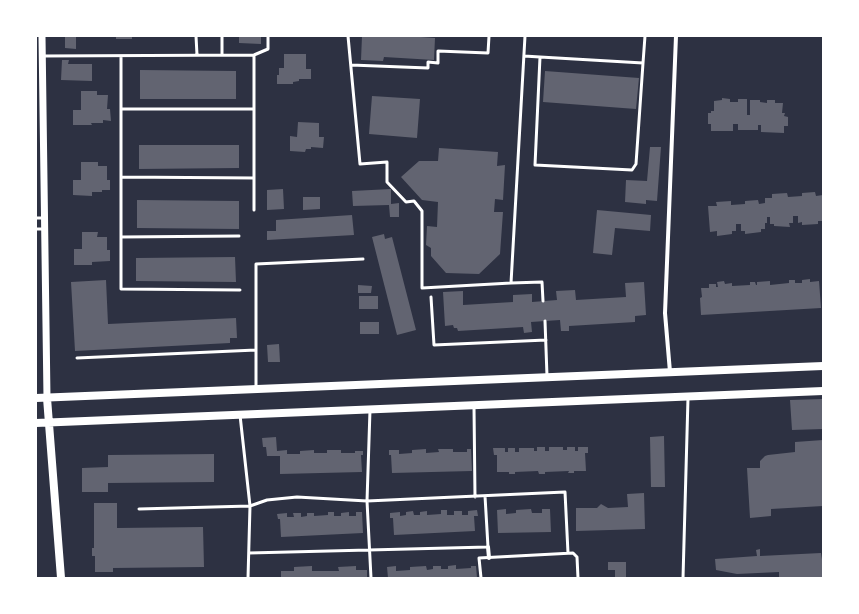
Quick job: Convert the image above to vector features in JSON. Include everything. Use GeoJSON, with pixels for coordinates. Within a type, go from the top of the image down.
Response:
{"type":"FeatureCollection","features":[{"type":"Feature","properties":{"kind":"main road"},"geometry":{"type":"LineString","coordinates":[[36,398],[823,366]]}},
{"type":"Feature","properties":{"kind":"main road"},"geometry":{"type":"LineString","coordinates":[[36,424],[823,391]]}},
{"type":"Feature","properties":{"kind":"main road"},"geometry":{"type":"LineString","coordinates":[[47,398],[60,578]]}},
{"type":"Feature","properties":{"kind":"street"},"geometry":{"type":"LineString","coordinates":[[42,36],[47,398]]}},
{"type":"Feature","properties":{"kind":"street"},"geometry":{"type":"LineString","coordinates":[[670,372],[665,313],[676,36]]}},
{"type":"Feature","properties":{"kind":"street"},"geometry":{"type":"LineString","coordinates":[[488,547],[489,558]]}},
{"type":"Feature","properties":{"kind":"lane"},"geometry":{"type":"LineString","coordinates":[[196,36],[197,55]]}},
{"type":"Feature","properties":{"kind":"lane"},"geometry":{"type":"LineString","coordinates":[[222,36],[222,55]]}},
{"type":"Feature","properties":{"kind":"lane"},"geometry":{"type":"LineString","coordinates":[[42,56],[254,55],[268,49],[268,36]]}},
{"type":"Feature","properties":{"kind":"lane"},"geometry":{"type":"LineString","coordinates":[[348,36],[360,164],[387,162],[387,182],[406,202],[414,201],[422,211],[422,288],[542,282],[543,301]]}},
{"type":"Feature","properties":{"kind":"lane"},"geometry":{"type":"LineString","coordinates":[[351,64],[428,68],[428,62],[438,63],[438,51],[488,53],[489,36]]}},
{"type":"Feature","properties":{"kind":"lane"},"geometry":{"type":"LineString","coordinates":[[511,283],[525,36]]}},
{"type":"Feature","properties":{"kind":"lane"},"geometry":{"type":"LineString","coordinates":[[540,57],[535,165],[632,170],[636,164],[645,36]]}},
{"type":"Feature","properties":{"kind":"lane"},"geometry":{"type":"LineString","coordinates":[[254,55],[254,210]]}},
{"type":"Feature","properties":{"kind":"lane"},"geometry":{"type":"LineString","coordinates":[[121,56],[121,289],[240,290]]}},
{"type":"Feature","properties":{"kind":"lane"},"geometry":{"type":"LineString","coordinates":[[524,56],[643,63]]}},
{"type":"Feature","properties":{"kind":"lane"},"geometry":{"type":"LineString","coordinates":[[121,109],[254,109]]}},
{"type":"Feature","properties":{"kind":"lane"},"geometry":{"type":"LineString","coordinates":[[121,177],[254,178]]}},
{"type":"Feature","properties":{"kind":"lane"},"geometry":{"type":"LineString","coordinates":[[36,218],[44,218]]}},
{"type":"Feature","properties":{"kind":"lane"},"geometry":{"type":"LineString","coordinates":[[36,230],[44,229]]}},
{"type":"Feature","properties":{"kind":"lane"},"geometry":{"type":"LineString","coordinates":[[121,237],[239,236]]}},
{"type":"Feature","properties":{"kind":"lane"},"geometry":{"type":"LineString","coordinates":[[256,389],[256,264],[362,259]]}},
{"type":"Feature","properties":{"kind":"lane"},"geometry":{"type":"LineString","coordinates":[[431,298],[434,345],[546,340]]}},
{"type":"Feature","properties":{"kind":"lane"},"geometry":{"type":"LineString","coordinates":[[545,321],[547,377]]}},
{"type":"Feature","properties":{"kind":"lane"},"geometry":{"type":"LineString","coordinates":[[77,358],[256,350]]}},
{"type":"Feature","properties":{"kind":"lane"},"geometry":{"type":"LineString","coordinates":[[683,578],[688,396]]}},
{"type":"Feature","properties":{"kind":"lane"},"geometry":{"type":"LineString","coordinates":[[474,405],[475,497]]}},
{"type":"Feature","properties":{"kind":"lane"},"geometry":{"type":"LineString","coordinates":[[370,409],[367,501],[371,578]]}},
{"type":"Feature","properties":{"kind":"lane"},"geometry":{"type":"LineString","coordinates":[[240,415],[250,506],[248,578]]}},
{"type":"Feature","properties":{"kind":"lane"},"geometry":{"type":"LineString","coordinates":[[139,509],[250,506],[267,500],[297,497],[367,501],[565,492],[568,553]]}},
{"type":"Feature","properties":{"kind":"lane"},"geometry":{"type":"LineString","coordinates":[[249,553],[488,547],[485,496]]}},
{"type":"Feature","properties":{"kind":"lane"},"geometry":{"type":"LineString","coordinates":[[481,578],[479,558],[573,553],[577,558],[578,578]]}},
{"type":"Feature","properties":{"kind":"building"},"geometry":{"type":"Polygon","coordinates":[[[65,36],[76,36],[76,49],[65,48],[65,36]]]}},
{"type":"Feature","properties":{"kind":"building"},"geometry":{"type":"Polygon","coordinates":[[[116,36],[132,36],[132,39],[116,39],[116,36]]]}},
{"type":"Feature","properties":{"kind":"building"},"geometry":{"type":"Polygon","coordinates":[[[239,36],[261,36],[261,44],[239,43],[239,36]]]}},
{"type":"Feature","properties":{"kind":"building"},"geometry":{"type":"Polygon","coordinates":[[[362,36],[407,36],[435,38],[434,60],[384,57],[383,61],[361,60],[362,36]]]}},
{"type":"Feature","properties":{"kind":"building"},"geometry":{"type":"Polygon","coordinates":[[[284,54],[306,54],[306,69],[311,69],[311,79],[299,79],[299,81],[293,82],[293,84],[277,84],[279,68],[284,68],[284,54]]]}},
{"type":"Feature","properties":{"kind":"building"},"geometry":{"type":"Polygon","coordinates":[[[62,60],[69,60],[68,64],[92,64],[92,81],[61,80],[62,60]]]}},
{"type":"Feature","properties":{"kind":"building"},"geometry":{"type":"Polygon","coordinates":[[[140,70],[236,71],[236,99],[140,99],[140,70]]]}},
{"type":"Feature","properties":{"kind":"building"},"geometry":{"type":"Polygon","coordinates":[[[545,71],[639,78],[636,109],[543,102],[545,71]]]}},
{"type":"Feature","properties":{"kind":"building"},"geometry":{"type":"Polygon","coordinates":[[[81,91],[97,91],[97,95],[108,95],[107,109],[110,109],[111,121],[103,120],[103,123],[91,123],[92,125],[73,125],[73,110],[81,110],[81,91]]]}},
{"type":"Feature","properties":{"kind":"building"},"geometry":{"type":"Polygon","coordinates":[[[372,96],[420,99],[417,138],[369,134],[372,96]]]}},
{"type":"Feature","properties":{"kind":"building"},"geometry":{"type":"Polygon","coordinates":[[[722,98],[730,99],[730,102],[738,102],[738,99],[747,99],[747,115],[750,115],[750,100],[760,100],[760,102],[767,103],[767,100],[775,100],[775,103],[783,103],[782,113],[785,113],[784,116],[788,117],[788,126],[784,126],[784,133],[761,132],[761,125],[758,125],[758,130],[738,130],[738,124],[733,124],[733,131],[711,131],[711,124],[708,124],[708,113],[714,111],[714,101],[722,100],[722,98]]]}},
{"type":"Feature","properties":{"kind":"building"},"geometry":{"type":"Polygon","coordinates":[[[298,122],[319,123],[319,137],[324,137],[323,148],[311,147],[311,149],[306,149],[305,152],[290,151],[290,136],[297,137],[298,122]]]}},
{"type":"Feature","properties":{"kind":"building"},"geometry":{"type":"Polygon","coordinates":[[[139,145],[239,145],[239,168],[139,169],[139,145]]]}},
{"type":"Feature","properties":{"kind":"building"},"geometry":{"type":"Polygon","coordinates":[[[650,147],[661,147],[657,201],[646,200],[646,204],[625,202],[626,180],[647,181],[650,147]]]}},
{"type":"Feature","properties":{"kind":"building"},"geometry":{"type":"Polygon","coordinates":[[[439,148],[498,152],[497,166],[505,165],[503,200],[495,199],[494,212],[503,212],[500,254],[479,274],[446,273],[431,256],[431,248],[426,245],[427,226],[437,227],[438,202],[422,200],[401,177],[419,161],[438,161],[439,148]]]}},
{"type":"Feature","properties":{"kind":"building"},"geometry":{"type":"Polygon","coordinates":[[[81,162],[98,162],[98,166],[107,166],[107,180],[110,180],[110,190],[92,192],[92,196],[73,195],[73,180],[81,180],[81,162]]]}},
{"type":"Feature","properties":{"kind":"building"},"geometry":{"type":"Polygon","coordinates":[[[283,189],[284,209],[267,210],[267,190],[283,189]]]}},
{"type":"Feature","properties":{"kind":"building"},"geometry":{"type":"Polygon","coordinates":[[[391,189],[391,204],[399,203],[399,217],[390,217],[389,205],[353,206],[352,191],[391,189]]]}},
{"type":"Feature","properties":{"kind":"building"},"geometry":{"type":"Polygon","coordinates":[[[815,192],[816,196],[823,195],[823,221],[818,221],[818,224],[802,225],[802,222],[798,223],[798,216],[793,216],[793,223],[789,223],[790,227],[774,226],[774,224],[770,224],[770,217],[767,217],[765,229],[761,229],[761,232],[745,234],[745,231],[741,231],[741,224],[736,224],[736,231],[732,231],[732,234],[717,236],[717,231],[710,232],[708,206],[717,206],[716,202],[731,201],[731,205],[745,204],[745,201],[758,200],[759,204],[765,203],[765,198],[772,198],[772,194],[787,193],[788,197],[802,196],[802,193],[815,192]]]}},
{"type":"Feature","properties":{"kind":"building"},"geometry":{"type":"Polygon","coordinates":[[[303,197],[320,197],[320,209],[303,210],[303,197]]]}},
{"type":"Feature","properties":{"kind":"building"},"geometry":{"type":"Polygon","coordinates":[[[137,200],[239,201],[239,229],[137,228],[137,200]]]}},
{"type":"Feature","properties":{"kind":"building"},"geometry":{"type":"Polygon","coordinates":[[[597,210],[651,215],[650,231],[615,228],[612,255],[593,253],[597,210]]]}},
{"type":"Feature","properties":{"kind":"building"},"geometry":{"type":"Polygon","coordinates":[[[352,215],[354,235],[267,240],[267,231],[276,231],[276,220],[352,215]]]}},
{"type":"Feature","properties":{"kind":"building"},"geometry":{"type":"Polygon","coordinates":[[[82,232],[98,232],[97,237],[107,237],[107,250],[110,250],[110,261],[92,262],[92,265],[74,265],[74,249],[82,249],[82,232]]]}},
{"type":"Feature","properties":{"kind":"building"},"geometry":{"type":"Polygon","coordinates":[[[384,234],[385,239],[392,237],[416,330],[397,335],[372,237],[384,234]]]}},
{"type":"Feature","properties":{"kind":"building"},"geometry":{"type":"Polygon","coordinates":[[[235,257],[236,282],[136,281],[136,258],[235,257]]]}},
{"type":"Feature","properties":{"kind":"building"},"geometry":{"type":"Polygon","coordinates":[[[810,279],[810,282],[819,281],[821,308],[701,315],[701,288],[709,288],[709,284],[716,284],[716,287],[718,287],[717,282],[724,281],[725,284],[732,283],[732,286],[750,285],[750,282],[755,282],[757,285],[757,282],[770,281],[770,285],[789,283],[789,280],[795,280],[795,283],[802,283],[802,280],[810,279]]]}},
{"type":"Feature","properties":{"kind":"building"},"geometry":{"type":"Polygon","coordinates":[[[106,280],[108,324],[236,318],[237,338],[230,338],[230,343],[75,351],[71,282],[106,280]]]}},
{"type":"Feature","properties":{"kind":"building"},"geometry":{"type":"Polygon","coordinates":[[[644,282],[646,315],[635,316],[635,322],[569,326],[569,331],[561,331],[560,320],[531,322],[532,332],[524,333],[523,327],[458,331],[453,325],[445,326],[443,292],[463,291],[463,305],[513,302],[513,295],[532,294],[532,302],[557,300],[556,291],[575,290],[576,300],[626,297],[625,283],[644,282]]]}},
{"type":"Feature","properties":{"kind":"building"},"geometry":{"type":"Polygon","coordinates":[[[358,285],[372,286],[371,293],[358,293],[358,285]]]}},
{"type":"Feature","properties":{"kind":"building"},"geometry":{"type":"Polygon","coordinates":[[[359,296],[378,296],[378,309],[359,309],[359,296]]]}},
{"type":"Feature","properties":{"kind":"building"},"geometry":{"type":"Polygon","coordinates":[[[360,322],[379,322],[379,334],[360,334],[360,322]]]}},
{"type":"Feature","properties":{"kind":"building"},"geometry":{"type":"Polygon","coordinates":[[[279,344],[280,362],[268,362],[267,345],[279,344]]]}},
{"type":"Feature","properties":{"kind":"building"},"geometry":{"type":"Polygon","coordinates":[[[823,399],[823,429],[792,430],[790,400],[823,399]]]}},
{"type":"Feature","properties":{"kind":"building"},"geometry":{"type":"Polygon","coordinates":[[[664,436],[665,487],[651,487],[650,437],[664,436]]]}},
{"type":"Feature","properties":{"kind":"building"},"geometry":{"type":"Polygon","coordinates":[[[276,437],[277,451],[287,450],[287,454],[300,454],[300,451],[314,450],[314,453],[327,453],[327,450],[341,450],[341,453],[355,453],[355,451],[363,451],[363,455],[361,455],[362,472],[280,474],[280,456],[267,456],[266,447],[263,447],[262,438],[276,437]]]}},
{"type":"Feature","properties":{"kind":"building"},"geometry":{"type":"Polygon","coordinates":[[[823,440],[823,506],[771,509],[771,516],[750,518],[747,468],[760,468],[760,461],[768,455],[795,452],[795,442],[823,440]]]}},
{"type":"Feature","properties":{"kind":"building"},"geometry":{"type":"Polygon","coordinates":[[[537,447],[545,447],[545,451],[549,451],[549,447],[563,447],[563,450],[567,450],[567,447],[575,447],[575,451],[578,451],[578,447],[588,447],[588,453],[585,453],[586,471],[574,471],[574,473],[568,473],[569,471],[545,472],[545,474],[539,474],[538,471],[515,472],[515,474],[509,474],[509,472],[497,472],[497,455],[494,455],[493,448],[505,448],[505,452],[508,452],[508,448],[515,448],[515,452],[519,452],[519,448],[534,448],[534,451],[537,451],[537,447]]]}},
{"type":"Feature","properties":{"kind":"building"},"geometry":{"type":"Polygon","coordinates":[[[426,449],[426,453],[439,452],[438,449],[453,449],[453,452],[467,452],[467,449],[471,449],[472,471],[392,473],[391,455],[389,455],[389,450],[399,450],[399,454],[412,453],[412,450],[426,449]]]}},
{"type":"Feature","properties":{"kind":"building"},"geometry":{"type":"Polygon","coordinates":[[[214,454],[214,482],[108,483],[108,492],[82,492],[82,468],[108,467],[108,455],[214,454]]]}},
{"type":"Feature","properties":{"kind":"building"},"geometry":{"type":"Polygon","coordinates":[[[644,493],[645,529],[576,531],[576,508],[597,508],[601,504],[608,508],[628,507],[627,494],[644,493]]]}},
{"type":"Feature","properties":{"kind":"building"},"geometry":{"type":"Polygon","coordinates":[[[94,503],[117,503],[117,528],[203,527],[204,567],[113,568],[113,572],[95,572],[95,556],[92,556],[92,548],[94,548],[94,503]]]}},
{"type":"Feature","properties":{"kind":"building"},"geometry":{"type":"Polygon","coordinates":[[[506,509],[506,514],[516,513],[516,510],[531,509],[532,513],[542,513],[542,509],[550,509],[551,532],[498,533],[497,510],[506,509]]]}},
{"type":"Feature","properties":{"kind":"building"},"geometry":{"type":"Polygon","coordinates":[[[441,510],[447,510],[447,515],[454,515],[454,511],[462,511],[462,515],[468,515],[468,511],[477,510],[478,516],[474,516],[475,531],[394,535],[393,518],[390,518],[390,513],[400,512],[400,516],[406,515],[406,512],[413,511],[414,515],[420,515],[420,512],[427,511],[427,515],[441,514],[441,510]]]}},
{"type":"Feature","properties":{"kind":"building"},"geometry":{"type":"Polygon","coordinates":[[[328,512],[334,512],[334,516],[341,516],[341,513],[349,512],[349,516],[356,516],[356,512],[362,512],[363,533],[281,537],[280,519],[278,519],[277,514],[287,513],[287,517],[294,517],[293,513],[301,513],[301,517],[307,516],[307,513],[314,513],[314,516],[328,515],[328,512]]]}},
{"type":"Feature","properties":{"kind":"building"},"geometry":{"type":"Polygon","coordinates":[[[760,549],[760,556],[821,553],[823,578],[779,578],[779,572],[737,574],[716,570],[715,559],[757,556],[756,550],[760,549]]]}},
{"type":"Feature","properties":{"kind":"building"},"geometry":{"type":"Polygon","coordinates":[[[608,562],[626,562],[626,578],[615,578],[615,570],[608,570],[608,562]]]}},
{"type":"Feature","properties":{"kind":"building"},"geometry":{"type":"Polygon","coordinates":[[[456,565],[456,569],[471,568],[471,566],[476,566],[477,578],[388,578],[387,567],[396,566],[396,571],[410,570],[410,567],[426,566],[427,570],[433,569],[433,566],[441,566],[441,569],[448,569],[448,566],[456,565]]]}},
{"type":"Feature","properties":{"kind":"building"},"geometry":{"type":"Polygon","coordinates":[[[312,566],[312,571],[339,571],[338,567],[356,566],[356,570],[367,570],[367,578],[281,578],[281,571],[294,571],[294,567],[312,566]]]}}]}
